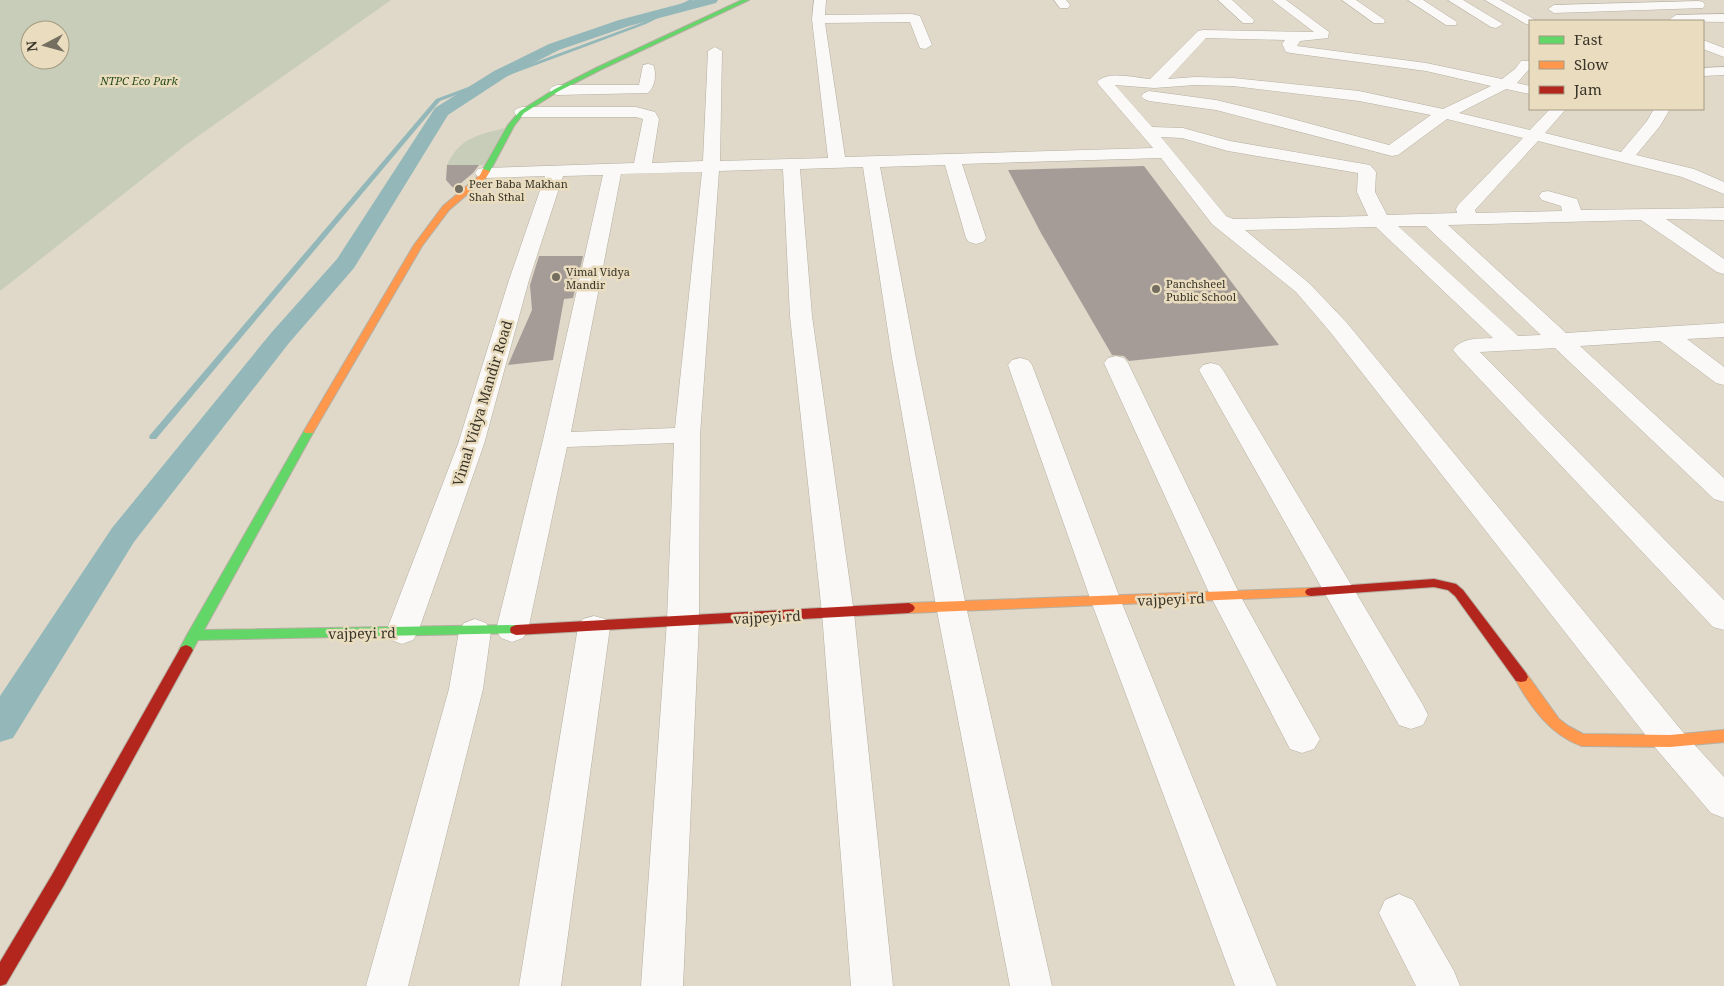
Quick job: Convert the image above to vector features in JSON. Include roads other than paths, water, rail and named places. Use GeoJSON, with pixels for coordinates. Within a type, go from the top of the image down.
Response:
{"type":"FeatureCollection","features":[{"type":"Feature","properties":{"kind":"street"},"geometry":{"type":"LineString","coordinates":[[0,978],[58,880],[280,480],[418,245],[446,208],[478,182],[511,125],[522,112],[556,90],[746,0]]}},
{"type":"Feature","properties":{"kind":"street"},"geometry":{"type":"LineString","coordinates":[[1224,0],[1248,20]]}},
{"type":"Feature","properties":{"kind":"street"},"geometry":{"type":"LineString","coordinates":[[1154,84],[1203,34],[1296,37],[1320,36],[1323,34],[1278,0]]}},
{"type":"Feature","properties":{"kind":"street"},"geometry":{"type":"LineString","coordinates":[[1348,0],[1379,20]]}},
{"type":"Feature","properties":{"kind":"street"},"geometry":{"type":"LineString","coordinates":[[1414,0],[1451,22]]}},
{"type":"Feature","properties":{"kind":"street"},"geometry":{"type":"LineString","coordinates":[[1454,0],[1496,24]]}},
{"type":"Feature","properties":{"kind":"street"},"geometry":{"type":"LineString","coordinates":[[1491,0],[1530,20]]}},
{"type":"Feature","properties":{"kind":"street"},"geometry":{"type":"LineString","coordinates":[[1686,0],[1722,15]]}},
{"type":"Feature","properties":{"kind":"street"},"geometry":{"type":"LineString","coordinates":[[822,1],[818,19],[837,162]]}},
{"type":"Feature","properties":{"kind":"street"},"geometry":{"type":"LineString","coordinates":[[1554,9],[1699,5]]}},
{"type":"Feature","properties":{"kind":"street"},"geometry":{"type":"LineString","coordinates":[[1659,20],[1722,15]]}},
{"type":"Feature","properties":{"kind":"street"},"geometry":{"type":"LineString","coordinates":[[818,19],[912,18],[915,19],[925,45]]}},
{"type":"Feature","properties":{"kind":"street"},"geometry":{"type":"LineString","coordinates":[[1296,37],[1289,44],[1292,49],[1296,50],[1426,67],[1529,90]]}},
{"type":"Feature","properties":{"kind":"street"},"geometry":{"type":"LineString","coordinates":[[1704,44],[1724,53]]}},
{"type":"Feature","properties":{"kind":"street"},"geometry":{"type":"LineString","coordinates":[[662,986],[683,621],[687,434],[711,167],[715,50]]}},
{"type":"Feature","properties":{"kind":"street"},"geometry":{"type":"LineString","coordinates":[[556,90],[643,90],[646,88],[648,68]]}},
{"type":"Feature","properties":{"kind":"street"},"geometry":{"type":"LineString","coordinates":[[1111,91],[1226,107],[1392,151],[1445,114],[1504,84],[1526,68]]}},
{"type":"Feature","properties":{"kind":"street"},"geometry":{"type":"LineString","coordinates":[[1724,189],[1703,178],[1625,158],[1445,114],[1359,96],[1279,86],[1205,81],[1154,84],[1110,80],[1104,82],[1166,153],[1219,220],[1303,288],[1339,328],[1670,741],[1724,802]]}},
{"type":"Feature","properties":{"kind":"street"},"geometry":{"type":"LineString","coordinates":[[1468,219],[1465,209],[1557,110]]}},
{"type":"Feature","properties":{"kind":"street"},"geometry":{"type":"LineString","coordinates":[[1625,158],[1654,123],[1661,110]]}},
{"type":"Feature","properties":{"kind":"street"},"geometry":{"type":"LineString","coordinates":[[522,112],[636,112],[649,115],[652,118],[642,169]]}},
{"type":"Feature","properties":{"kind":"street"},"geometry":{"type":"LineString","coordinates":[[1148,132],[1183,134],[1228,146],[1364,169],[1367,172],[1364,182],[1368,200],[1382,222],[1513,344]]}},
{"type":"Feature","properties":{"kind":"street"},"geometry":{"type":"LineString","coordinates":[[484,173],[1166,153]]}},
{"type":"Feature","properties":{"kind":"street"},"geometry":{"type":"LineString","coordinates":[[952,159],[976,238]]}},
{"type":"Feature","properties":{"kind":"street"},"geometry":{"type":"LineString","coordinates":[[871,162],[904,358],[951,606],[1031,986]]}},
{"type":"Feature","properties":{"kind":"street"},"geometry":{"type":"LineString","coordinates":[[791,164],[801,316],[838,613],[872,986]]}},
{"type":"Feature","properties":{"kind":"street"},"geometry":{"type":"LineString","coordinates":[[512,630],[556,440],[613,170]]}},
{"type":"Feature","properties":{"kind":"street","name":"Vimal Vidya Mandir Road"},"geometry":{"type":"LineString","coordinates":[[402,632],[472,444],[519,280],[555,172]]}},
{"type":"Feature","properties":{"kind":"street"},"geometry":{"type":"LineString","coordinates":[[1548,196],[1570,203],[1573,216]]}},
{"type":"Feature","properties":{"kind":"street"},"geometry":{"type":"LineString","coordinates":[[1224,223],[1238,225],[1645,214],[1724,214]]}},
{"type":"Feature","properties":{"kind":"street"},"geometry":{"type":"LineString","coordinates":[[1645,214],[1724,268]]}},
{"type":"Feature","properties":{"kind":"street"},"geometry":{"type":"LineString","coordinates":[[1431,220],[1724,493]]}},
{"type":"Feature","properties":{"kind":"street"},"geometry":{"type":"LineString","coordinates":[[1724,330],[1472,346],[1465,350],[1724,619]]}},
{"type":"Feature","properties":{"kind":"street"},"geometry":{"type":"LineString","coordinates":[[1664,333],[1724,378]]}},
{"type":"Feature","properties":{"kind":"street"},"geometry":{"type":"LineString","coordinates":[[1116,363],[1226,597],[1302,739]]}},
{"type":"Feature","properties":{"kind":"street"},"geometry":{"type":"LineString","coordinates":[[1020,365],[1106,600],[1256,986]]}},
{"type":"Feature","properties":{"kind":"street"},"geometry":{"type":"LineString","coordinates":[[1211,370],[1412,715]]}},
{"type":"Feature","properties":{"kind":"street"},"geometry":{"type":"LineString","coordinates":[[556,440],[687,434]]}},
{"type":"Feature","properties":{"kind":"street","name":"vajpeyi rd"},"geometry":{"type":"LineString","coordinates":[[194,636],[594,627],[951,606],[1226,597],[1339,591],[1434,583],[1452,587],[1459,593],[1557,726],[1569,736],[1580,741],[1592,742],[1670,741],[1724,736]]}},
{"type":"Feature","properties":{"kind":"street"},"geometry":{"type":"LineString","coordinates":[[540,986],[594,627]]}},
{"type":"Feature","properties":{"kind":"street"},"geometry":{"type":"LineString","coordinates":[[386,986],[466,688],[475,631]]}},
{"type":"Feature","properties":{"kind":"street"},"geometry":{"type":"LineString","coordinates":[[1399,913],[1439,986]]}},
{"type":"Feature","properties":{"kind":"waterway"},"geometry":{"type":"LineString","coordinates":[[153,437],[438,100],[645,23],[692,0]]}},
{"type":"Feature","properties":{"kind":"waterway"},"geometry":{"type":"LineString","coordinates":[[0,727],[123,535],[280,338],[346,263],[441,112],[500,74],[554,47],[624,23],[711,0]]}},
{"type":"Feature","properties":{"kind":"place","name":"Peer Baba Makhan Shah Sthal"},"geometry":{"type":"Point","coordinates":[459,189]}},
{"type":"Feature","properties":{"kind":"place","name":"Vimal Vidya Mandir"},"geometry":{"type":"Point","coordinates":[556,277]}},
{"type":"Feature","properties":{"kind":"place","name":"Panchsheel Public School"},"geometry":{"type":"Point","coordinates":[1156,289]}},
{"type":"Feature","properties":{"kind":"park label","name":"NTPC Eco Park"},"geometry":{"type":"Point","coordinates":[139,80]}}]}
